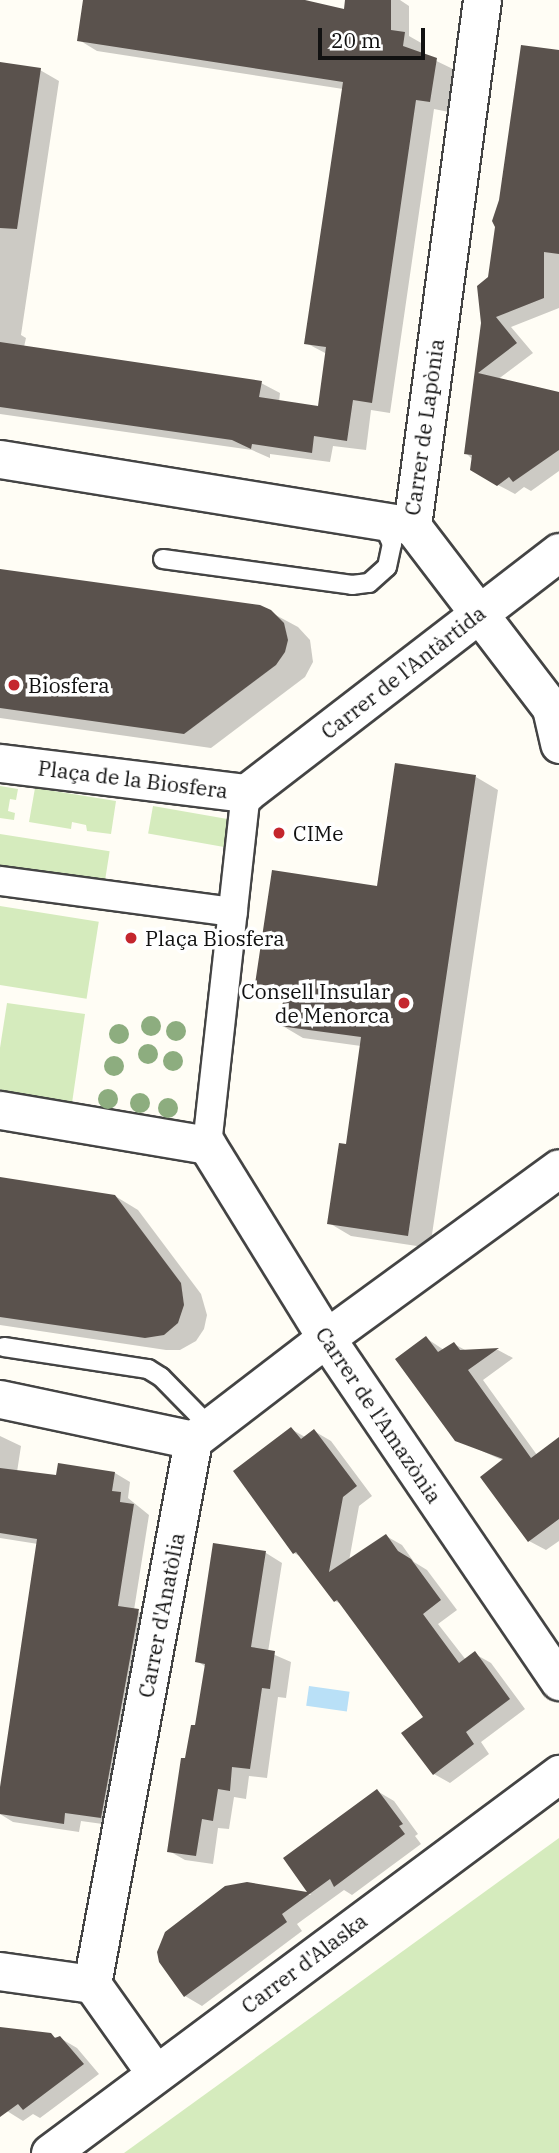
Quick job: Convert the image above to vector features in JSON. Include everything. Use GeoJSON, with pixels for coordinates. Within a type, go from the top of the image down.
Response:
{"type":"FeatureCollection","features":[{"type":"Feature","properties":{"kind":"street","name":"Carrer de Lapònia"},"geometry":{"type":"LineString","coordinates":[[0,459],[396,523],[482,0]]}},
{"type":"Feature","properties":{"kind":"street"},"geometry":{"type":"LineString","coordinates":[[396,523],[479,614],[551,708],[559,744]]}},
{"type":"Feature","properties":{"kind":"street","name":"Carrer de l'Antàrtida"},"geometry":{"type":"LineString","coordinates":[[246,793],[559,552]]}},
{"type":"Feature","properties":{"kind":"street","name":"Plaça de la Biosfera"},"geometry":{"type":"LineString","coordinates":[[0,763],[246,793],[207,1146]]}},
{"type":"Feature","properties":{"kind":"street"},"geometry":{"type":"LineString","coordinates":[[0,881],[233,912]]}},
{"type":"Feature","properties":{"kind":"street"},"geometry":{"type":"LineString","coordinates":[[0,1110],[207,1146]]}},
{"type":"Feature","properties":{"kind":"street","name":"Carrer de l'Amazònia"},"geometry":{"type":"LineString","coordinates":[[207,1146],[326,1338],[559,1681]]}},
{"type":"Feature","properties":{"kind":"street"},"geometry":{"type":"LineString","coordinates":[[0,1399],[202,1434],[326,1338],[559,1168]]}},
{"type":"Feature","properties":{"kind":"street","name":"Carrer d'Anatòlia"},"geometry":{"type":"LineString","coordinates":[[92,1984],[202,1434]]}},
{"type":"Feature","properties":{"kind":"street","name":"Carrer d'Alaska"},"geometry":{"type":"LineString","coordinates":[[50,2153],[559,1774]]}},
{"type":"Feature","properties":{"kind":"street"},"geometry":{"type":"LineString","coordinates":[[0,1970],[92,1984],[156,2074]]}},
{"type":"Feature","properties":{"kind":"lane"},"geometry":{"type":"LineString","coordinates":[[163,559],[352,585],[369,583],[387,567],[396,523]]}},
{"type":"Feature","properties":{"kind":"lane"},"geometry":{"type":"LineString","coordinates":[[4,1347],[148,1370],[161,1377],[202,1434]]}},
{"type":"Feature","properties":{"kind":"green space"},"geometry":{"type":"Polygon","coordinates":[[[0,786],[18,789],[16,800],[10,799],[8,811],[15,813],[14,820],[0,818],[0,786]]]}},
{"type":"Feature","properties":{"kind":"green space"},"geometry":{"type":"Polygon","coordinates":[[[35,788],[116,801],[111,834],[87,831],[86,825],[72,822],[71,829],[29,822],[35,788]]]}},
{"type":"Feature","properties":{"kind":"green space"},"geometry":{"type":"Polygon","coordinates":[[[153,806],[229,819],[224,847],[148,834],[153,806]]]}},
{"type":"Feature","properties":{"kind":"green space"},"geometry":{"type":"Polygon","coordinates":[[[0,834],[110,851],[104,884],[0,867],[0,834]]]}},
{"type":"Feature","properties":{"kind":"green space"},"geometry":{"type":"Polygon","coordinates":[[[0,906],[99,922],[87,999],[0,985],[0,906]]]}},
{"type":"Feature","properties":{"kind":"green space"},"geometry":{"type":"Polygon","coordinates":[[[7,1003],[85,1014],[72,1103],[0,1092],[0,1048],[7,1003]]]}},
{"type":"Feature","properties":{"kind":"green space"},"geometry":{"type":"Polygon","coordinates":[[[559,1838],[559,2153],[124,2153],[559,1838]]]}},
{"type":"Feature","properties":{"kind":"water"},"geometry":{"type":"Polygon","coordinates":[[[309,1686],[350,1692],[347,1712],[306,1706],[309,1686]]]}},
{"type":"Feature","properties":{"kind":"building"},"geometry":{"type":"Polygon","coordinates":[[[83,0],[305,0],[344,9],[345,0],[391,0],[391,30],[405,32],[403,46],[437,58],[430,102],[416,100],[372,403],[353,400],[347,441],[314,436],[312,453],[252,444],[251,449],[232,440],[0,407],[0,342],[262,381],[259,397],[318,406],[326,347],[304,344],[343,82],[77,41],[83,0]]]}},
{"type":"Feature","properties":{"kind":"building"},"geometry":{"type":"Polygon","coordinates":[[[521,45],[559,50],[559,254],[544,252],[544,298],[496,317],[517,343],[478,373],[559,392],[559,450],[513,482],[509,477],[497,486],[470,470],[472,455],[464,454],[481,323],[477,286],[488,277],[495,227],[492,221],[499,200],[521,45]]]}},
{"type":"Feature","properties":{"kind":"building"},"geometry":{"type":"Polygon","coordinates":[[[0,62],[41,68],[17,229],[0,228],[0,62]]]}},
{"type":"Feature","properties":{"kind":"building"},"geometry":{"type":"Polygon","coordinates":[[[0,569],[260,605],[271,610],[284,623],[288,640],[285,652],[276,665],[184,734],[0,708],[0,569]]]}},
{"type":"Feature","properties":{"kind":"building","name":"Consell Insular de Menorca"},"geometry":{"type":"Polygon","coordinates":[[[395,763],[476,775],[408,1236],[327,1224],[339,1143],[346,1144],[361,1037],[279,1026],[285,989],[255,984],[272,870],[377,886],[395,763]]]}},
{"type":"Feature","properties":{"kind":"building"},"geometry":{"type":"Polygon","coordinates":[[[0,1177],[115,1195],[181,1283],[184,1305],[178,1323],[164,1335],[145,1338],[0,1317],[0,1177]]]}},
{"type":"Feature","properties":{"kind":"building"},"geometry":{"type":"Polygon","coordinates":[[[426,1336],[438,1352],[454,1342],[460,1350],[499,1348],[468,1370],[531,1458],[559,1437],[559,1519],[528,1542],[480,1477],[503,1459],[455,1441],[395,1359],[426,1336]]]}},
{"type":"Feature","properties":{"kind":"building"},"geometry":{"type":"Polygon","coordinates":[[[291,1427],[301,1439],[314,1429],[357,1486],[343,1497],[329,1572],[386,1534],[398,1551],[411,1559],[441,1600],[423,1614],[459,1663],[475,1651],[510,1699],[466,1732],[474,1744],[433,1775],[401,1733],[423,1717],[337,1600],[334,1602],[296,1552],[293,1554],[233,1471],[291,1427]]]}},
{"type":"Feature","properties":{"kind":"building"},"geometry":{"type":"Polygon","coordinates":[[[58,1463],[115,1472],[112,1491],[121,1492],[120,1502],[134,1504],[118,1606],[139,1609],[101,1818],[65,1813],[64,1824],[0,1814],[0,1787],[37,1539],[0,1533],[0,1468],[56,1475],[58,1463]]]}},
{"type":"Feature","properties":{"kind":"building"},"geometry":{"type":"Polygon","coordinates":[[[213,1543],[266,1551],[251,1647],[275,1651],[270,1689],[262,1688],[250,1769],[232,1767],[230,1791],[218,1789],[213,1821],[202,1819],[196,1856],[167,1852],[181,1758],[185,1758],[191,1725],[195,1725],[205,1664],[195,1662],[213,1543]]]}},
{"type":"Feature","properties":{"kind":"building"},"geometry":{"type":"Polygon","coordinates":[[[377,1789],[403,1824],[399,1826],[405,1834],[334,1887],[330,1879],[282,1914],[287,1922],[184,1997],[159,1962],[157,1952],[165,1932],[225,1886],[247,1882],[307,1892],[283,1858],[377,1789]]]}},
{"type":"Feature","properties":{"kind":"building"},"geometry":{"type":"Polygon","coordinates":[[[0,2027],[51,2033],[55,2038],[60,2036],[84,2064],[23,2110],[18,2104],[0,2117],[0,2027]]]}},
{"type":"Feature","properties":{"kind":"place","name":"Biosfera"},"geometry":{"type":"Point","coordinates":[14,685]}},
{"type":"Feature","properties":{"kind":"place","name":"CIMe"},"geometry":{"type":"Point","coordinates":[279,833]}},
{"type":"Feature","properties":{"kind":"place","name":"Plaça Biosfera"},"geometry":{"type":"Point","coordinates":[131,938]}},
{"type":"Feature","properties":{"kind":"place","name":"Consell Insular de Menorca"},"geometry":{"type":"Point","coordinates":[404,1003]}}]}
